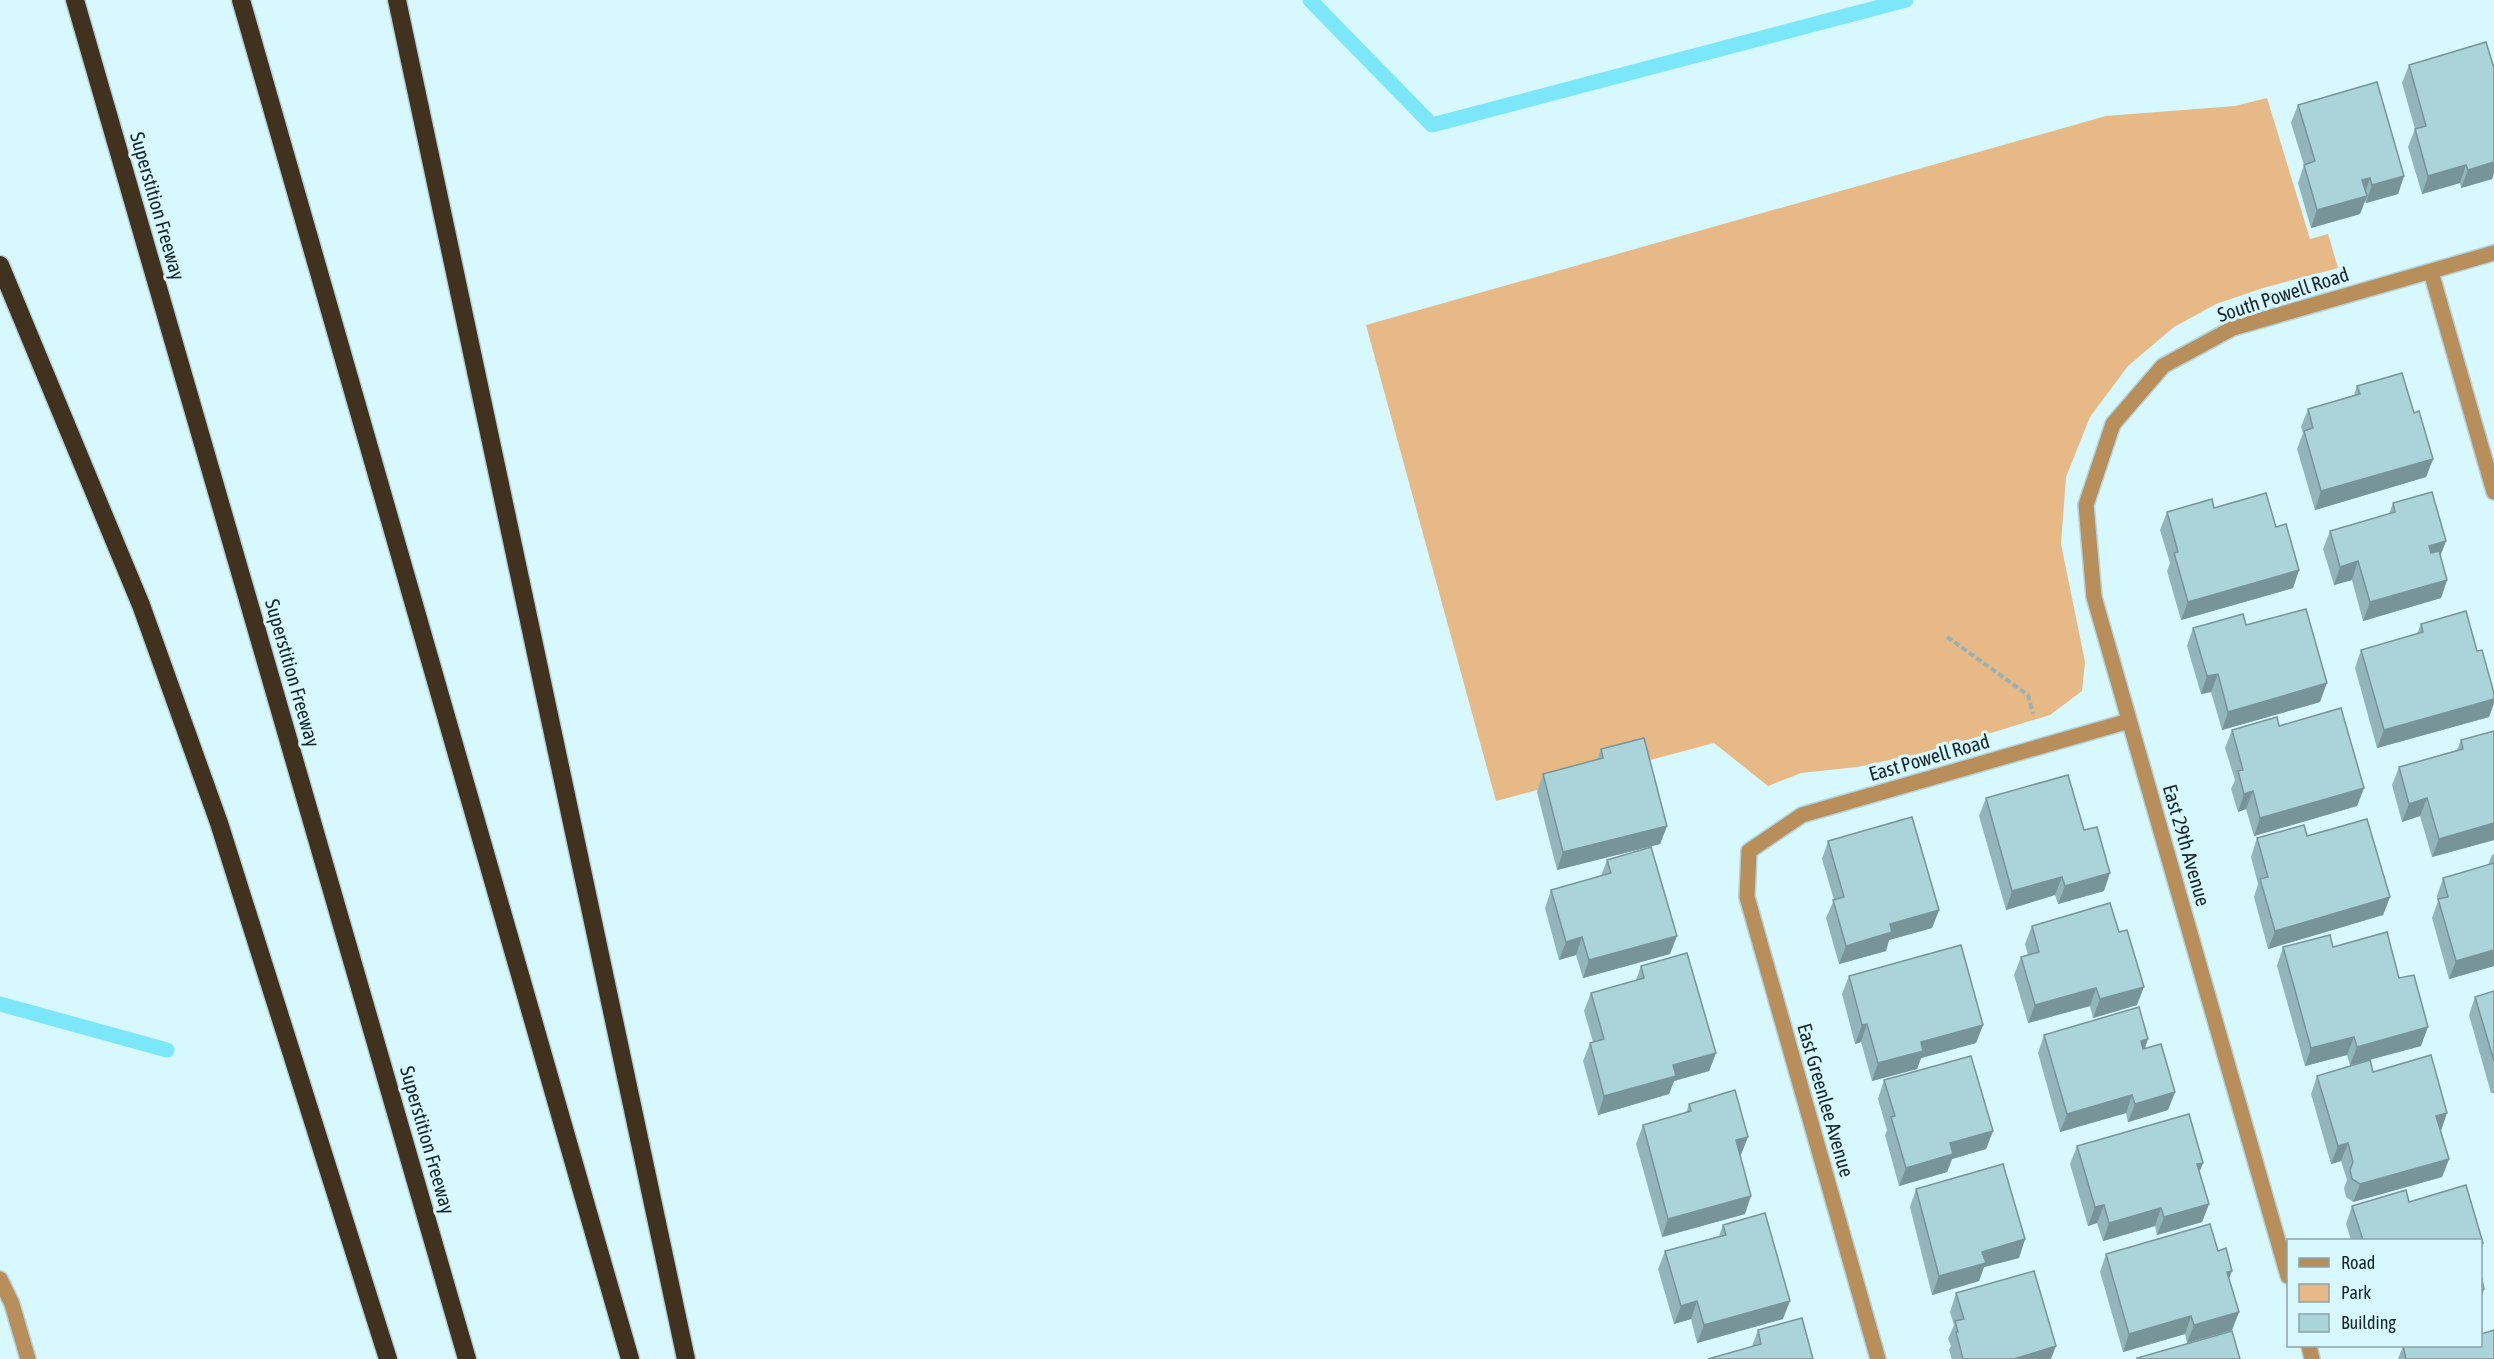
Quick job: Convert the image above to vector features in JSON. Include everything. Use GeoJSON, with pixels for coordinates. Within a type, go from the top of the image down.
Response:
{"type":"FeatureCollection","features":[{"type":"Feature","properties":{"kind":"highway","name":"Superstition Freeway"},"geometry":{"type":"LineString","coordinates":[[75,0],[467,1359]]}},
{"type":"Feature","properties":{"kind":"highway"},"geometry":{"type":"LineString","coordinates":[[241,0],[630,1359]]}},
{"type":"Feature","properties":{"kind":"highway"},"geometry":{"type":"LineString","coordinates":[[397,0],[686,1359]]}},
{"type":"Feature","properties":{"kind":"highway"},"geometry":{"type":"LineString","coordinates":[[0,265],[141,604],[219,823],[388,1359]]}},
{"type":"Feature","properties":{"kind":"street","name":"South Powell Road"},"geometry":{"type":"LineString","coordinates":[[2113,424],[2163,366],[2234,328],[2494,253]]}},
{"type":"Feature","properties":{"kind":"street"},"geometry":{"type":"LineString","coordinates":[[2431,272],[2494,492]]}},
{"type":"Feature","properties":{"kind":"street","name":"East 29th Avenue"},"geometry":{"type":"LineString","coordinates":[[2113,424],[2086,505],[2094,597],[2287,1269]]}},
{"type":"Feature","properties":{"kind":"street","name":"East Powell Road"},"geometry":{"type":"LineString","coordinates":[[1749,851],[1802,815],[2129,721]]}},
{"type":"Feature","properties":{"kind":"street","name":"East Greenlee Avenue"},"geometry":{"type":"LineString","coordinates":[[1749,851],[1747,897],[1878,1359]]}},
{"type":"Feature","properties":{"kind":"street"},"geometry":{"type":"LineString","coordinates":[[0,1279],[12,1304],[28,1359]]}},
{"type":"Feature","properties":{"kind":"path"},"geometry":{"type":"LineString","coordinates":[[1947,637],[2028,695],[2042,746]]}},
{"type":"Feature","properties":{"kind":"green space"},"geometry":{"type":"Polygon","coordinates":[[[2267,98],[2310,239],[2328,234],[2338,268],[2263,288],[2216,304],[2174,327],[2128,366],[2090,417],[2066,477],[2061,544],[2085,662],[2082,691],[2050,715],[1994,732],[1922,753],[1857,767],[1801,773],[1768,786],[1714,743],[1496,801],[1366,325],[2106,116],[2235,106],[2267,98]]]}},
{"type":"Feature","properties":{"kind":"building"},"geometry":{"type":"Polygon","coordinates":[[[2486,42],[2494,68],[2494,162],[2468,170],[2466,165],[2428,176],[2415,129],[2426,126],[2409,65],[2486,42]]]}},
{"type":"Feature","properties":{"kind":"building"},"geometry":{"type":"Polygon","coordinates":[[[2377,82],[2404,176],[2372,185],[2370,178],[2362,180],[2367,196],[2317,210],[2304,165],[2315,161],[2298,105],[2377,82]]]}},
{"type":"Feature","properties":{"kind":"building"},"geometry":{"type":"Polygon","coordinates":[[[2402,373],[2414,413],[2419,411],[2433,459],[2321,491],[2304,431],[2313,428],[2308,409],[2360,394],[2357,386],[2402,373]]]}},
{"type":"Feature","properties":{"kind":"building"},"geometry":{"type":"Polygon","coordinates":[[[2432,492],[2446,541],[2429,546],[2431,553],[2439,551],[2447,580],[2370,602],[2358,561],[2340,567],[2330,531],[2395,512],[2393,503],[2432,492]]]}},
{"type":"Feature","properties":{"kind":"building"},"geometry":{"type":"Polygon","coordinates":[[[2266,493],[2276,527],[2286,524],[2299,570],[2188,602],[2174,553],[2178,552],[2167,512],[2212,499],[2214,508],[2266,493]]]}},
{"type":"Feature","properties":{"kind":"building"},"geometry":{"type":"Polygon","coordinates":[[[2306,609],[2327,683],[2228,712],[2218,674],[2207,676],[2193,628],[2243,614],[2246,625],[2306,609]]]}},
{"type":"Feature","properties":{"kind":"building"},"geometry":{"type":"Polygon","coordinates":[[[2466,611],[2477,651],[2482,650],[2494,699],[2384,730],[2361,650],[2423,632],[2421,624],[2466,611]]]}},
{"type":"Feature","properties":{"kind":"building"},"geometry":{"type":"Polygon","coordinates":[[[2341,708],[2364,788],[2260,818],[2253,791],[2244,794],[2238,771],[2243,770],[2232,730],[2277,717],[2279,726],[2341,708]]]}},
{"type":"Feature","properties":{"kind":"building"},"geometry":{"type":"Polygon","coordinates":[[[2494,731],[2494,823],[2439,839],[2427,798],[2409,804],[2399,767],[2463,749],[2461,740],[2494,731]]]}},
{"type":"Feature","properties":{"kind":"building"},"geometry":{"type":"Polygon","coordinates":[[[1644,738],[1667,826],[1563,852],[1543,774],[1603,758],[1601,749],[1644,738]]]}},
{"type":"Feature","properties":{"kind":"building"},"geometry":{"type":"Polygon","coordinates":[[[2068,775],[2084,830],[2097,827],[2110,873],[2065,886],[2062,877],[2012,891],[1986,798],[2068,775]]]}},
{"type":"Feature","properties":{"kind":"building"},"geometry":{"type":"Polygon","coordinates":[[[1912,817],[1939,910],[1890,924],[1892,932],[1846,946],[1833,900],[1844,897],[1828,841],[1912,817]]]}},
{"type":"Feature","properties":{"kind":"building"},"geometry":{"type":"Polygon","coordinates":[[[2367,819],[2390,897],[2275,931],[2260,879],[2268,877],[2257,838],[2304,825],[2307,836],[2367,819]]]}},
{"type":"Feature","properties":{"kind":"building"},"geometry":{"type":"Polygon","coordinates":[[[1651,847],[1677,936],[1589,960],[1582,937],[1566,942],[1551,890],[1611,873],[1607,860],[1651,847]]]}},
{"type":"Feature","properties":{"kind":"building"},"geometry":{"type":"Polygon","coordinates":[[[2494,863],[2494,950],[2456,961],[2438,899],[2448,897],[2443,878],[2494,863]]]}},
{"type":"Feature","properties":{"kind":"building"},"geometry":{"type":"Polygon","coordinates":[[[2110,903],[2119,932],[2127,930],[2144,987],[2100,999],[2096,988],[2035,1005],[2021,957],[2039,952],[2032,926],[2110,903]]]}},
{"type":"Feature","properties":{"kind":"building"},"geometry":{"type":"Polygon","coordinates":[[[2387,932],[2399,978],[2414,975],[2428,1027],[2357,1047],[2354,1037],[2311,1048],[2283,947],[2330,935],[2333,947],[2387,932]]]}},
{"type":"Feature","properties":{"kind":"building"},"geometry":{"type":"Polygon","coordinates":[[[1961,945],[1983,1025],[1921,1042],[1923,1051],[1878,1063],[1867,1024],[1862,1025],[1849,976],[1961,945]]]}},
{"type":"Feature","properties":{"kind":"building"},"geometry":{"type":"Polygon","coordinates":[[[1687,953],[1716,1053],[1673,1065],[1676,1076],[1604,1096],[1590,1043],[1604,1039],[1591,993],[1644,978],[1641,966],[1687,953]]]}},
{"type":"Feature","properties":{"kind":"building"},"geometry":{"type":"Polygon","coordinates":[[[2494,991],[2494,1061],[2475,997],[2494,991]]]}},
{"type":"Feature","properties":{"kind":"building"},"geometry":{"type":"Polygon","coordinates":[[[2139,1007],[2148,1039],[2141,1041],[2143,1049],[2161,1044],[2175,1092],[2135,1104],[2132,1095],[2067,1114],[2044,1035],[2139,1007]]]}},
{"type":"Feature","properties":{"kind":"building"},"geometry":{"type":"Polygon","coordinates":[[[2431,1055],[2447,1113],[2436,1116],[2449,1159],[2360,1184],[2352,1179],[2350,1170],[2353,1162],[2348,1143],[2338,1146],[2317,1076],[2370,1060],[2373,1072],[2431,1055]]]}},
{"type":"Feature","properties":{"kind":"building"},"geometry":{"type":"Polygon","coordinates":[[[1971,1056],[1993,1131],[1950,1143],[1953,1154],[1906,1168],[1891,1117],[1895,1116],[1884,1080],[1971,1056]]]}},
{"type":"Feature","properties":{"kind":"building"},"geometry":{"type":"Polygon","coordinates":[[[1735,1090],[1748,1137],[1736,1140],[1751,1196],[1668,1219],[1643,1125],[1691,1111],[1689,1104],[1735,1090]]]}},
{"type":"Feature","properties":{"kind":"building"},"geometry":{"type":"Polygon","coordinates":[[[2189,1114],[2203,1163],[2197,1164],[2209,1204],[2164,1217],[2161,1208],[2109,1223],[2104,1205],[2095,1207],[2077,1146],[2189,1114]]]}},
{"type":"Feature","properties":{"kind":"building"},"geometry":{"type":"Polygon","coordinates":[[[2003,1164],[2025,1239],[1982,1252],[1986,1263],[1939,1276],[1916,1189],[2003,1164]]]}},
{"type":"Feature","properties":{"kind":"building"},"geometry":{"type":"Polygon","coordinates":[[[2466,1185],[2482,1239],[2363,1239],[2352,1206],[2406,1190],[2409,1202],[2466,1185]]]}},
{"type":"Feature","properties":{"kind":"building"},"geometry":{"type":"Polygon","coordinates":[[[1765,1213],[1790,1301],[1704,1325],[1697,1301],[1681,1306],[1665,1251],[1726,1235],[1723,1225],[1765,1213]]]}},
{"type":"Feature","properties":{"kind":"building"},"geometry":{"type":"Polygon","coordinates":[[[2210,1224],[2218,1251],[2226,1248],[2232,1271],[2227,1272],[2239,1312],[2194,1325],[2191,1316],[2129,1334],[2106,1254],[2210,1224]]]}},
{"type":"Feature","properties":{"kind":"building"},"geometry":{"type":"Polygon","coordinates":[[[2034,1271],[2056,1346],[2014,1359],[1963,1359],[1955,1321],[1964,1319],[1956,1293],[2034,1271]]]}},
{"type":"Feature","properties":{"kind":"building"},"geometry":{"type":"Polygon","coordinates":[[[1802,1318],[1813,1359],[1708,1359],[1761,1344],[1758,1330],[1802,1318]]]}},
{"type":"Feature","properties":{"kind":"building"},"geometry":{"type":"Polygon","coordinates":[[[2494,1330],[2494,1359],[2406,1359],[2403,1347],[2482,1347],[2482,1334],[2494,1330]]]}},
{"type":"Feature","properties":{"kind":"building"},"geometry":{"type":"Polygon","coordinates":[[[2232,1331],[2240,1359],[2137,1359],[2137,1358],[2232,1331]]]}},
{"type":"Feature","properties":{"kind":"waterway"},"geometry":{"type":"LineString","coordinates":[[1310,0],[1432,125],[1906,0]]}},
{"type":"Feature","properties":{"kind":"waterway"},"geometry":{"type":"LineString","coordinates":[[0,1004],[167,1050]]}}]}
